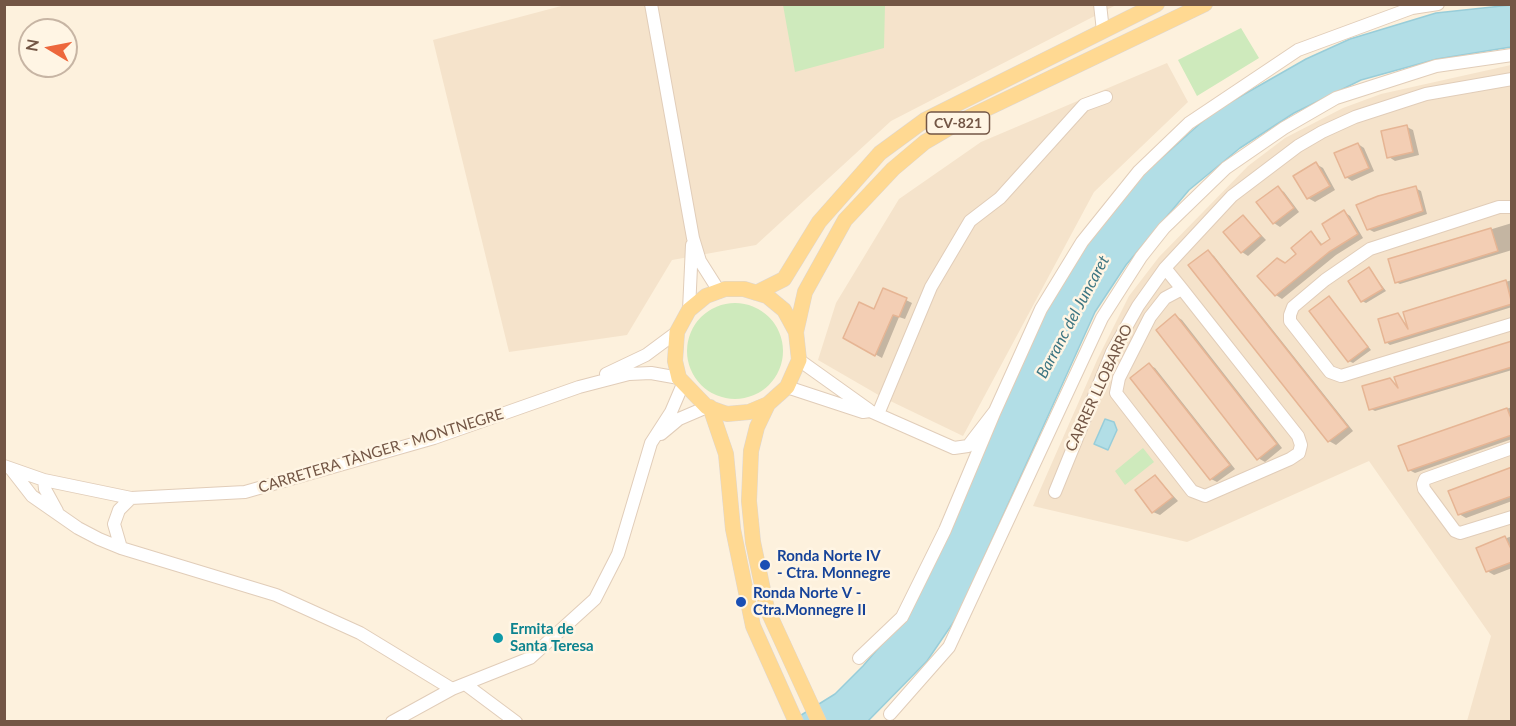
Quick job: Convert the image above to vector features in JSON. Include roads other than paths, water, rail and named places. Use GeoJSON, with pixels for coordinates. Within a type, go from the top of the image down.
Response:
{"type":"FeatureCollection","features":[{"type":"Feature","properties":{"kind":"main road","name":"CV-821"},"geometry":{"type":"LineString","coordinates":[[756,293],[784,279],[819,222],[880,153],[926,120],[1157,4]]}},
{"type":"Feature","properties":{"kind":"main road","name":"CV-821"},"geometry":{"type":"LineString","coordinates":[[799,360],[796,332],[805,292],[845,220],[893,169],[925,142],[961,121],[1205,4]]}},
{"type":"Feature","properties":{"kind":"main road","name":"CV-821"},"geometry":{"type":"LineString","coordinates":[[681,381],[675,361],[677,332],[689,310],[706,296],[719,291],[744,288],[767,296],[784,310],[796,332]]}},
{"type":"Feature","properties":{"kind":"main road"},"geometry":{"type":"LineString","coordinates":[[681,381],[709,407],[727,414],[749,412],[768,404],[787,387],[799,360]]}},
{"type":"Feature","properties":{"kind":"main road"},"geometry":{"type":"LineString","coordinates":[[768,404],[757,427],[751,451],[749,501],[753,542],[767,609],[819,722]]}},
{"type":"Feature","properties":{"kind":"main road"},"geometry":{"type":"LineString","coordinates":[[709,407],[726,454],[733,529],[753,626],[794,718]]}},
{"type":"Feature","properties":{"kind":"street"},"geometry":{"type":"LineString","coordinates":[[651,4],[693,238],[700,261],[719,291]]}},
{"type":"Feature","properties":{"kind":"street"},"geometry":{"type":"LineString","coordinates":[[1100,4],[1103,31]]}},
{"type":"Feature","properties":{"kind":"street"},"geometry":{"type":"LineString","coordinates":[[859,658],[902,617],[945,530],[1041,309],[1082,242],[1139,171],[1189,123],[1298,50],[1412,8],[1438,4]]}},
{"type":"Feature","properties":{"kind":"street"},"geometry":{"type":"LineString","coordinates":[[890,714],[949,647],[1097,328],[1142,257],[1171,220],[1226,168],[1256,146],[1336,98],[1436,66],[1512,55]]}},
{"type":"Feature","properties":{"kind":"street","name":"CARRER LLOBARRO"},"geometry":{"type":"LineString","coordinates":[[1055,492],[1112,352],[1138,306],[1165,268],[1232,196],[1276,161],[1322,132],[1398,101],[1466,86],[1512,79]]}},
{"type":"Feature","properties":{"kind":"street"},"geometry":{"type":"LineString","coordinates":[[874,412],[931,287],[970,221],[999,198],[1084,105],[1106,96]]}},
{"type":"Feature","properties":{"kind":"street"},"geometry":{"type":"LineString","coordinates":[[1512,207],[1498,207],[1370,249],[1325,280],[1293,307],[1290,321],[1330,372],[1341,376],[1512,324]]}},
{"type":"Feature","properties":{"kind":"street"},"geometry":{"type":"LineString","coordinates":[[689,310],[693,238]]}},
{"type":"Feature","properties":{"kind":"street"},"geometry":{"type":"LineString","coordinates":[[1165,268],[1182,289],[1299,436],[1301,445],[1299,453],[1290,459],[1205,495],[1192,491],[1116,393],[1119,378],[1150,317],[1165,298],[1182,289]]}},
{"type":"Feature","properties":{"kind":"street","name":"CARRETERA TÀNGER - MONTNEGRE"},"geometry":{"type":"LineString","coordinates":[[579,387],[646,355],[677,332]]}},
{"type":"Feature","properties":{"kind":"street"},"geometry":{"type":"LineString","coordinates":[[799,360],[874,412],[954,448],[968,446],[995,411]]}},
{"type":"Feature","properties":{"kind":"street","name":"CARRETERA TÀNGER - MONTNEGRE"},"geometry":{"type":"LineString","coordinates":[[8,467],[44,480],[131,498],[245,492],[434,438],[579,387],[629,374],[651,373],[681,381]]}},
{"type":"Feature","properties":{"kind":"street"},"geometry":{"type":"LineString","coordinates":[[392,722],[452,689],[530,658],[595,599],[618,554],[651,443],[671,412],[681,381]]}},
{"type":"Feature","properties":{"kind":"street"},"geometry":{"type":"LineString","coordinates":[[787,387],[863,412],[874,412]]}},
{"type":"Feature","properties":{"kind":"street"},"geometry":{"type":"LineString","coordinates":[[651,443],[679,419],[709,407]]}},
{"type":"Feature","properties":{"kind":"street"},"geometry":{"type":"LineString","coordinates":[[1512,448],[1425,479],[1423,484],[1424,489],[1455,531],[1460,534],[1512,517]]}},
{"type":"Feature","properties":{"kind":"street"},"geometry":{"type":"LineString","coordinates":[[8,467],[32,496],[78,528],[121,548],[276,595],[360,633],[452,689]]}},
{"type":"Feature","properties":{"kind":"street"},"geometry":{"type":"LineString","coordinates":[[44,480],[45,489],[57,512]]}},
{"type":"Feature","properties":{"kind":"street"},"geometry":{"type":"LineString","coordinates":[[121,548],[114,524],[119,510],[131,498]]}},
{"type":"Feature","properties":{"kind":"street"},"geometry":{"type":"LineString","coordinates":[[465,684],[516,722]]}},
{"type":"Feature","properties":{"kind":"water","name":"Barranc del Juncaret"},"geometry":{"type":"Polygon","coordinates":[[[1511,5],[1511,47],[1437,59],[1361,80],[1294,113],[1240,148],[1189,190],[1126,265],[1095,312],[957,617],[927,661],[868,721],[790,722],[835,694],[863,666],[906,616],[1045,313],[1076,258],[1139,178],[1213,112],[1306,59],[1350,39],[1436,13],[1511,5]]]}},
{"type":"Feature","properties":{"kind":"water"},"geometry":{"type":"Polygon","coordinates":[[[1105,419],[1114,422],[1117,430],[1108,450],[1094,444],[1105,419]]]}},
{"type":"Feature","properties":{"kind":"place","name":"Ronda Norte IV - Ctra. Monnegre"},"geometry":{"type":"Point","coordinates":[765,565]}},
{"type":"Feature","properties":{"kind":"place","name":"Ronda Norte V - Ctra.Monnegre II"},"geometry":{"type":"Point","coordinates":[741,602]}},
{"type":"Feature","properties":{"kind":"place","name":"Ermita de Santa Teresa"},"geometry":{"type":"Point","coordinates":[498,638]}}]}
